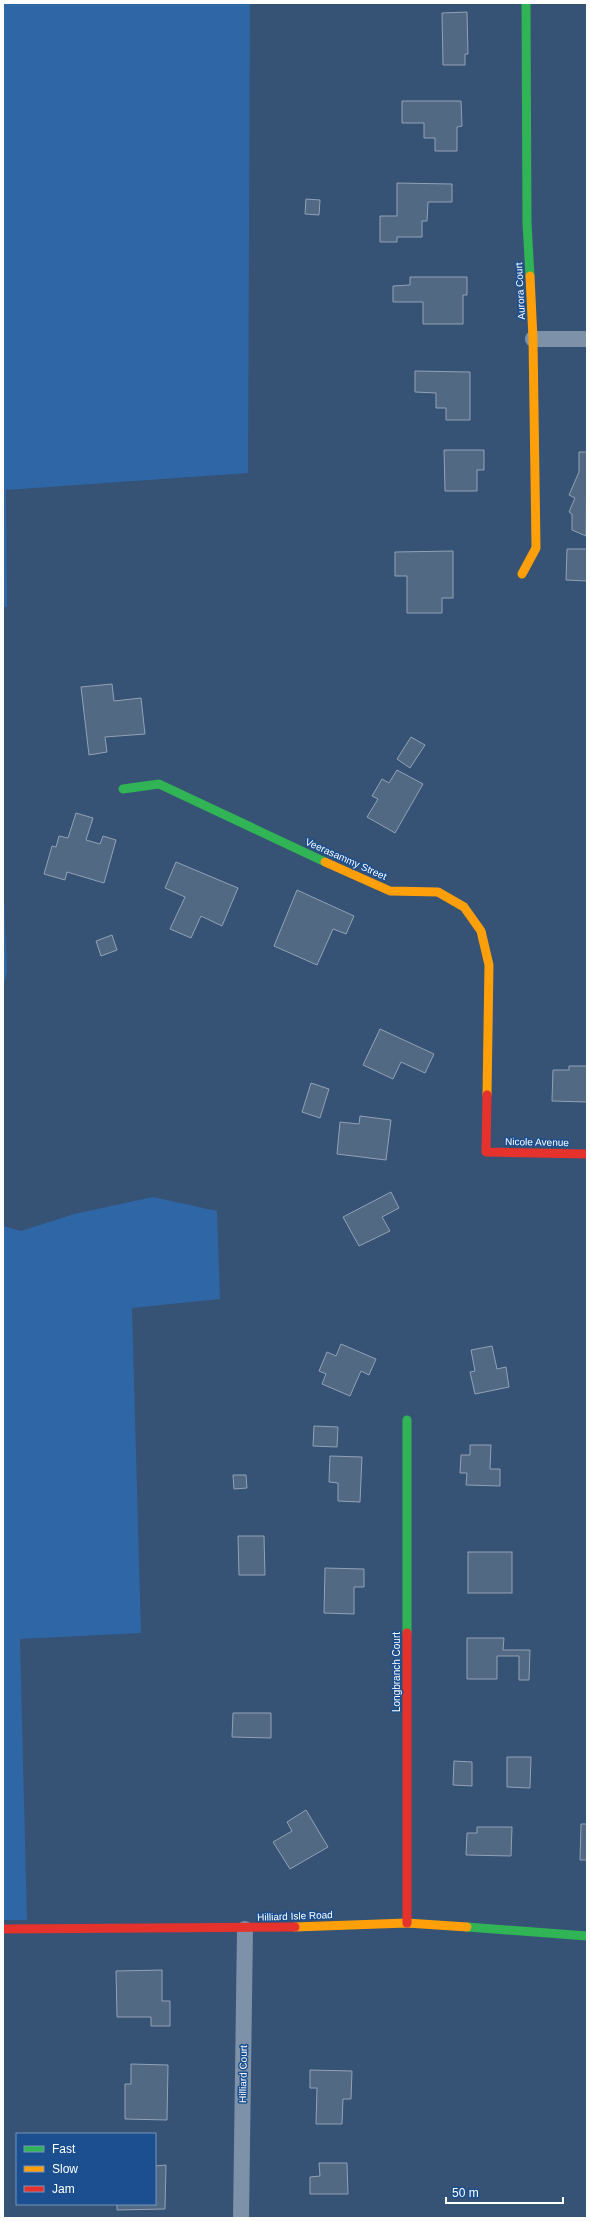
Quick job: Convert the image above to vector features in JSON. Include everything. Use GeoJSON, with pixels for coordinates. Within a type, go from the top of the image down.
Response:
{"type":"FeatureCollection","features":[{"type":"Feature","properties":{"kind":"street","name":"Aurora Court"},"geometry":{"type":"LineString","coordinates":[[522,574],[536,548],[533,339],[527,223],[526,3]]}},
{"type":"Feature","properties":{"kind":"street"},"geometry":{"type":"LineString","coordinates":[[533,339],[587,339]]}},
{"type":"Feature","properties":{"kind":"street","name":"Veerasammy Street"},"geometry":{"type":"LineString","coordinates":[[123,789],[159,784],[362,880],[390,891],[438,892],[464,907],[481,931],[490,964],[486,1152]]}},
{"type":"Feature","properties":{"kind":"street","name":"Nicole Avenue"},"geometry":{"type":"LineString","coordinates":[[486,1152],[587,1154]]}},
{"type":"Feature","properties":{"kind":"street","name":"Longbranch Court"},"geometry":{"type":"LineString","coordinates":[[407,1420],[407,1923]]}},
{"type":"Feature","properties":{"kind":"street","name":"Hilliard Isle Road"},"geometry":{"type":"LineString","coordinates":[[3,1929],[244,1929],[407,1923],[587,1936]]}},
{"type":"Feature","properties":{"kind":"street","name":"Hilliard Court"},"geometry":{"type":"LineString","coordinates":[[241,2218],[244,1929]]}},
{"type":"Feature","properties":{"kind":"shaded area"},"geometry":{"type":"Polygon","coordinates":[[[3,3],[250,3],[248,473],[6,490],[7,607],[3,607],[3,3]]]}},
{"type":"Feature","properties":{"kind":"shaded area"},"geometry":{"type":"Polygon","coordinates":[[[3,873],[7,972],[3,988],[3,873]]]}},
{"type":"Feature","properties":{"kind":"shaded area"},"geometry":{"type":"Polygon","coordinates":[[[153,1197],[217,1211],[220,1299],[132,1308],[141,1633],[20,1639],[27,1920],[3,1920],[3,1226],[21,1231],[74,1214],[153,1197]]]}},
{"type":"Feature","properties":{"kind":"building"},"geometry":{"type":"Polygon","coordinates":[[[467,12],[468,54],[465,54],[465,65],[443,65],[442,13],[467,12]]]}},
{"type":"Feature","properties":{"kind":"building"},"geometry":{"type":"Polygon","coordinates":[[[402,101],[461,101],[462,126],[457,127],[457,151],[435,151],[435,138],[424,138],[424,123],[402,123],[402,101]]]}},
{"type":"Feature","properties":{"kind":"building"},"geometry":{"type":"Polygon","coordinates":[[[397,183],[452,184],[452,202],[428,202],[427,221],[422,221],[422,237],[397,237],[397,242],[380,242],[380,216],[397,216],[397,183]]]}},
{"type":"Feature","properties":{"kind":"building"},"geometry":{"type":"Polygon","coordinates":[[[306,199],[320,200],[319,215],[305,214],[306,199]]]}},
{"type":"Feature","properties":{"kind":"building"},"geometry":{"type":"Polygon","coordinates":[[[410,277],[467,277],[467,295],[463,295],[463,324],[423,324],[423,302],[393,302],[393,286],[410,285],[410,277]]]}},
{"type":"Feature","properties":{"kind":"building"},"geometry":{"type":"Polygon","coordinates":[[[415,371],[470,372],[470,420],[446,420],[446,408],[436,408],[436,393],[415,392],[415,371]]]}},
{"type":"Feature","properties":{"kind":"building"},"geometry":{"type":"Polygon","coordinates":[[[444,450],[484,450],[484,470],[477,470],[477,491],[445,491],[444,450]]]}},
{"type":"Feature","properties":{"kind":"building"},"geometry":{"type":"Polygon","coordinates":[[[579,452],[587,452],[586,536],[572,530],[572,514],[569,512],[575,498],[569,495],[579,472],[579,452]]]}},
{"type":"Feature","properties":{"kind":"building"},"geometry":{"type":"Polygon","coordinates":[[[567,549],[587,549],[587,581],[566,580],[567,549]]]}},
{"type":"Feature","properties":{"kind":"building"},"geometry":{"type":"Polygon","coordinates":[[[453,551],[453,598],[442,598],[442,613],[407,613],[407,576],[395,576],[395,552],[453,551]]]}},
{"type":"Feature","properties":{"kind":"building"},"geometry":{"type":"Polygon","coordinates":[[[112,684],[114,701],[141,698],[145,734],[105,737],[107,752],[89,755],[81,687],[112,684]]]}},
{"type":"Feature","properties":{"kind":"building"},"geometry":{"type":"Polygon","coordinates":[[[411,737],[425,745],[410,768],[397,759],[411,737]]]}},
{"type":"Feature","properties":{"kind":"building"},"geometry":{"type":"Polygon","coordinates":[[[397,770],[423,784],[395,833],[367,817],[378,799],[372,796],[382,779],[389,783],[397,770]]]}},
{"type":"Feature","properties":{"kind":"building"},"geometry":{"type":"Polygon","coordinates":[[[76,813],[93,818],[86,840],[100,844],[103,836],[116,840],[104,883],[67,872],[65,880],[44,874],[52,846],[56,847],[59,836],[68,838],[76,813]]]}},
{"type":"Feature","properties":{"kind":"building"},"geometry":{"type":"Polygon","coordinates":[[[176,862],[238,888],[222,926],[201,916],[191,938],[170,929],[185,897],[165,888],[176,862]]]}},
{"type":"Feature","properties":{"kind":"building"},"geometry":{"type":"Polygon","coordinates":[[[297,890],[354,916],[346,934],[333,929],[317,965],[274,946],[297,890]]]}},
{"type":"Feature","properties":{"kind":"building"},"geometry":{"type":"Polygon","coordinates":[[[112,935],[117,950],[101,956],[96,941],[112,935]]]}},
{"type":"Feature","properties":{"kind":"building"},"geometry":{"type":"Polygon","coordinates":[[[380,1029],[434,1054],[425,1073],[401,1062],[393,1079],[363,1065],[380,1029]]]}},
{"type":"Feature","properties":{"kind":"building"},"geometry":{"type":"Polygon","coordinates":[[[569,1066],[587,1066],[587,1102],[552,1101],[553,1070],[569,1070],[569,1066]]]}},
{"type":"Feature","properties":{"kind":"building"},"geometry":{"type":"Polygon","coordinates":[[[311,1083],[329,1089],[320,1118],[302,1112],[311,1083]]]}},
{"type":"Feature","properties":{"kind":"building"},"geometry":{"type":"Polygon","coordinates":[[[360,1116],[391,1120],[386,1160],[337,1154],[340,1122],[359,1124],[360,1116]]]}},
{"type":"Feature","properties":{"kind":"building"},"geometry":{"type":"Polygon","coordinates":[[[391,1192],[399,1208],[382,1217],[390,1231],[359,1246],[343,1217],[391,1192]]]}},
{"type":"Feature","properties":{"kind":"building"},"geometry":{"type":"Polygon","coordinates":[[[341,1344],[376,1359],[369,1375],[361,1371],[350,1396],[322,1384],[326,1374],[319,1371],[327,1352],[336,1356],[341,1344]]]}},
{"type":"Feature","properties":{"kind":"building"},"geometry":{"type":"Polygon","coordinates":[[[492,1346],[497,1369],[506,1367],[509,1387],[475,1394],[470,1372],[475,1371],[471,1350],[492,1346]]]}},
{"type":"Feature","properties":{"kind":"building"},"geometry":{"type":"Polygon","coordinates":[[[314,1426],[338,1427],[337,1447],[313,1446],[314,1426]]]}},
{"type":"Feature","properties":{"kind":"building"},"geometry":{"type":"Polygon","coordinates":[[[470,1445],[491,1445],[490,1469],[500,1469],[500,1486],[466,1485],[467,1473],[460,1473],[461,1455],[470,1455],[470,1445]]]}},
{"type":"Feature","properties":{"kind":"building"},"geometry":{"type":"Polygon","coordinates":[[[330,1456],[362,1457],[360,1502],[338,1501],[338,1483],[329,1482],[330,1456]]]}},
{"type":"Feature","properties":{"kind":"building"},"geometry":{"type":"Polygon","coordinates":[[[233,1475],[246,1475],[247,1488],[234,1489],[233,1475]]]}},
{"type":"Feature","properties":{"kind":"building"},"geometry":{"type":"Polygon","coordinates":[[[238,1536],[264,1536],[265,1575],[239,1575],[238,1536]]]}},
{"type":"Feature","properties":{"kind":"building"},"geometry":{"type":"Polygon","coordinates":[[[468,1552],[512,1552],[512,1593],[468,1593],[468,1552]]]}},
{"type":"Feature","properties":{"kind":"building"},"geometry":{"type":"Polygon","coordinates":[[[325,1568],[364,1569],[364,1587],[354,1587],[354,1614],[324,1613],[325,1568]]]}},
{"type":"Feature","properties":{"kind":"building"},"geometry":{"type":"Polygon","coordinates":[[[467,1638],[504,1638],[503,1650],[530,1650],[529,1680],[519,1680],[519,1656],[497,1656],[497,1679],[467,1679],[467,1638]]]}},
{"type":"Feature","properties":{"kind":"building"},"geometry":{"type":"Polygon","coordinates":[[[233,1713],[271,1713],[271,1738],[232,1737],[233,1713]]]}},
{"type":"Feature","properties":{"kind":"building"},"geometry":{"type":"Polygon","coordinates":[[[507,1757],[531,1757],[530,1788],[507,1787],[507,1757]]]}},
{"type":"Feature","properties":{"kind":"building"},"geometry":{"type":"Polygon","coordinates":[[[454,1761],[472,1762],[472,1786],[453,1785],[454,1761]]]}},
{"type":"Feature","properties":{"kind":"building"},"geometry":{"type":"Polygon","coordinates":[[[306,1810],[328,1847],[290,1869],[273,1842],[292,1831],[287,1822],[306,1810]]]}},
{"type":"Feature","properties":{"kind":"building"},"geometry":{"type":"Polygon","coordinates":[[[581,1824],[587,1824],[587,1860],[580,1860],[581,1824]]]}},
{"type":"Feature","properties":{"kind":"building"},"geometry":{"type":"Polygon","coordinates":[[[477,1827],[512,1827],[511,1856],[466,1855],[467,1833],[477,1833],[477,1827]]]}},
{"type":"Feature","properties":{"kind":"building"},"geometry":{"type":"Polygon","coordinates":[[[162,1970],[162,2001],[170,2001],[170,2026],[151,2026],[151,2017],[117,2017],[116,1971],[162,1970]]]}},
{"type":"Feature","properties":{"kind":"building"},"geometry":{"type":"Polygon","coordinates":[[[131,2064],[168,2065],[167,2120],[125,2119],[125,2084],[131,2084],[131,2064]]]}},
{"type":"Feature","properties":{"kind":"building"},"geometry":{"type":"Polygon","coordinates":[[[310,2070],[352,2071],[351,2099],[343,2099],[342,2124],[316,2124],[317,2088],[310,2088],[310,2070]]]}},
{"type":"Feature","properties":{"kind":"building"},"geometry":{"type":"Polygon","coordinates":[[[319,2163],[347,2163],[348,2194],[310,2194],[310,2177],[320,2176],[319,2163]]]}},
{"type":"Feature","properties":{"kind":"building"},"geometry":{"type":"Polygon","coordinates":[[[166,2165],[165,2209],[117,2210],[117,2205],[156,2205],[156,2166],[166,2165]]]}},
{"type":"Feature","properties":{"kind":"traffic: fast"},"geometry":{"type":"LineString","coordinates":[[526,3],[527,223],[530,276]]}},
{"type":"Feature","properties":{"kind":"traffic: fast"},"geometry":{"type":"LineString","coordinates":[[123,789],[159,784],[325,862]]}},
{"type":"Feature","properties":{"kind":"traffic: fast"},"geometry":{"type":"LineString","coordinates":[[407,1420],[407,1633]]}},
{"type":"Feature","properties":{"kind":"traffic: fast"},"geometry":{"type":"LineString","coordinates":[[467,1927],[587,1936]]}},
{"type":"Feature","properties":{"kind":"traffic: slow"},"geometry":{"type":"LineString","coordinates":[[522,574],[536,548],[533,339],[530,276]]}},
{"type":"Feature","properties":{"kind":"traffic: slow"},"geometry":{"type":"LineString","coordinates":[[325,862],[390,891],[438,892],[464,907],[481,931],[489,965],[487,1095]]}},
{"type":"Feature","properties":{"kind":"traffic: slow"},"geometry":{"type":"LineString","coordinates":[[295,1927],[407,1923],[467,1927]]}},
{"type":"Feature","properties":{"kind":"traffic: jam"},"geometry":{"type":"LineString","coordinates":[[487,1095],[486,1152],[587,1154]]}},
{"type":"Feature","properties":{"kind":"traffic: jam"},"geometry":{"type":"LineString","coordinates":[[407,1633],[407,1923]]}},
{"type":"Feature","properties":{"kind":"traffic: jam"},"geometry":{"type":"LineString","coordinates":[[3,1929],[295,1927]]}}]}
